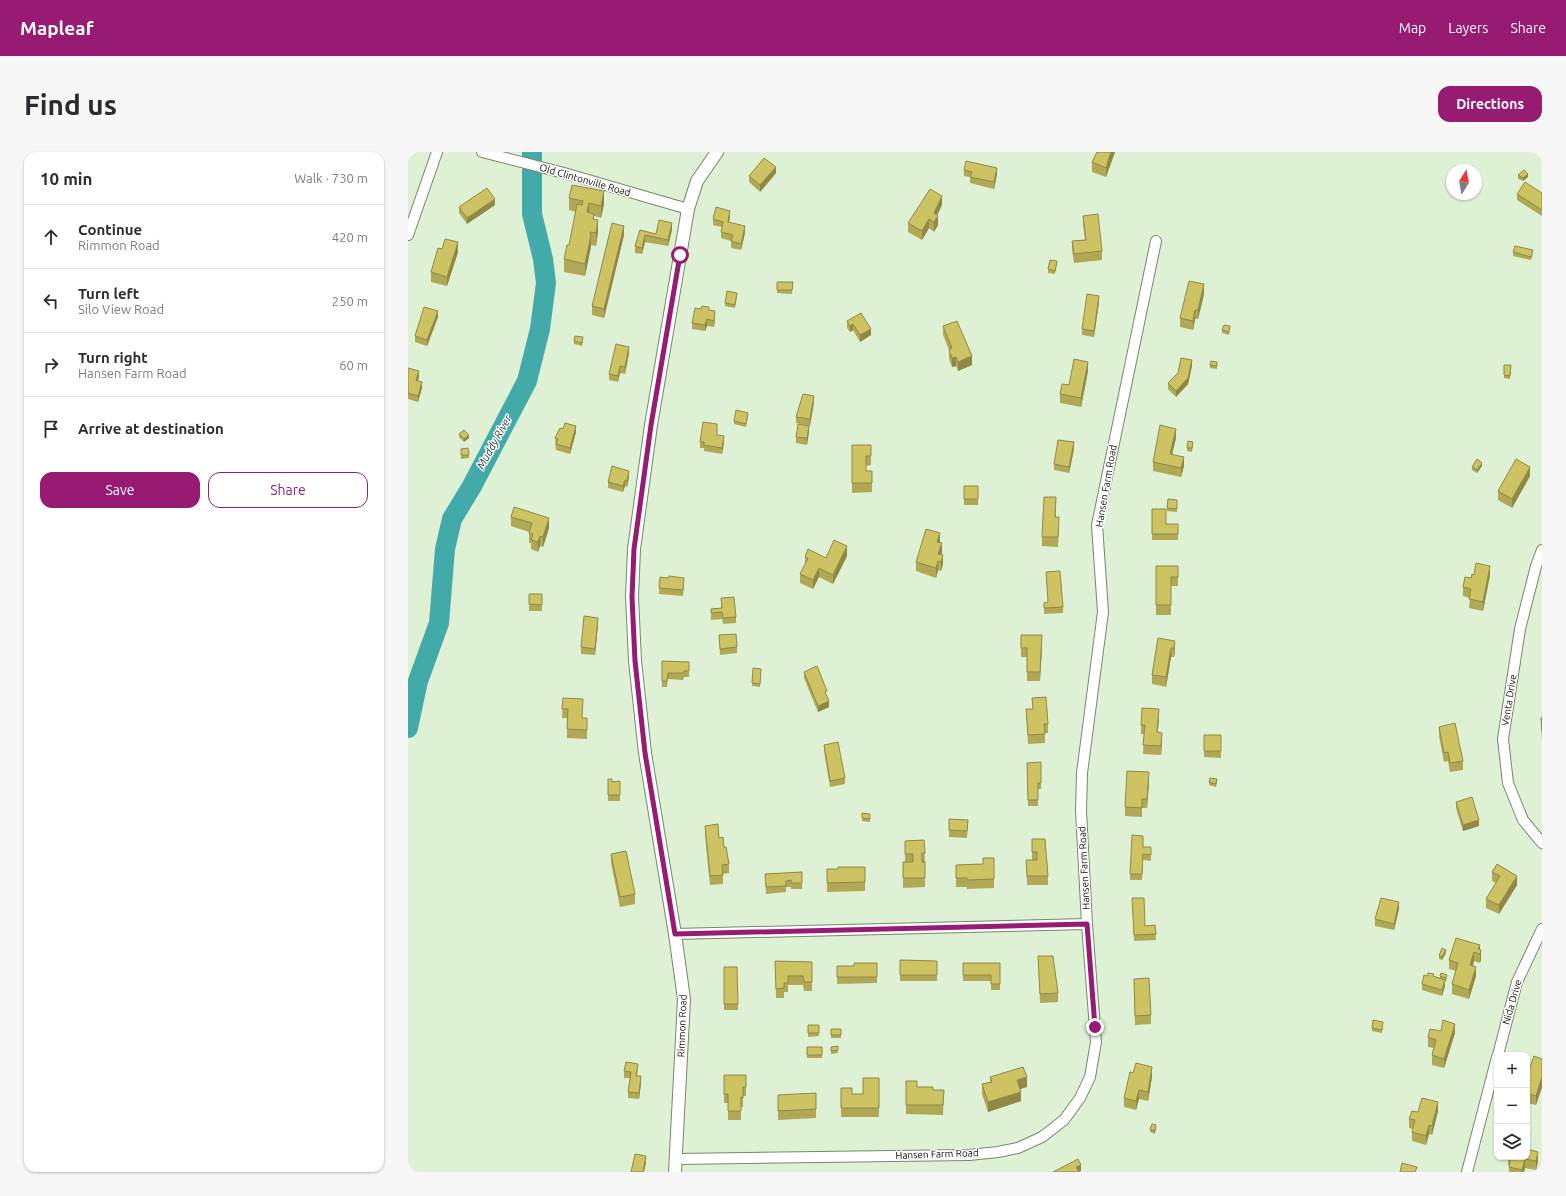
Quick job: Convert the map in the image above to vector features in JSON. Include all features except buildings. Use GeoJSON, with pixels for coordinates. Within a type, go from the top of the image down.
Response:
{"type":"FeatureCollection","features":[{"type":"Feature","properties":{"kind":"street"},"geometry":{"type":"LineString","coordinates":[[408,235],[437,152]]}},
{"type":"Feature","properties":{"kind":"street","name":"Old Clintonville Road"},"geometry":{"type":"LineString","coordinates":[[482,152],[688,209]]}},
{"type":"Feature","properties":{"kind":"street","name":"Rimmon Road"},"geometry":{"type":"LineString","coordinates":[[675,1172],[684,999],[675,934],[645,753],[635,661],[632,597],[634,549],[651,425],[688,209],[697,181],[717,152]]}},
{"type":"Feature","properties":{"kind":"street","name":"Hansen Farm Road"},"geometry":{"type":"LineString","coordinates":[[676,1159],[969,1155],[1018,1148],[1042,1137],[1064,1120],[1080,1098],[1090,1077],[1096,1042],[1087,924],[1081,811],[1082,773],[1103,612],[1097,525],[1156,241]]}},
{"type":"Feature","properties":{"kind":"street","name":"Venta Drive"},"geometry":{"type":"LineString","coordinates":[[1542,550],[1536,566],[1520,629],[1503,739],[1508,783],[1523,820],[1542,843]]}},
{"type":"Feature","properties":{"kind":"street"},"geometry":{"type":"LineString","coordinates":[[675,934],[1087,924]]}},
{"type":"Feature","properties":{"kind":"street","name":"Nida Drive"},"geometry":{"type":"LineString","coordinates":[[1498,1052],[1517,982],[1542,929]]}},
{"type":"Feature","properties":{"kind":"street","name":"Nida Drive"},"geometry":{"type":"LineString","coordinates":[[1467,1172],[1494,1068]]}},
{"type":"Feature","properties":{"kind":"waterway","name":"Muddy River"},"geometry":{"type":"LineString","coordinates":[[408,728],[418,681],[439,623],[445,549],[452,519],[472,486],[527,381],[540,329],[546,283],[543,259],[532,214],[532,152]]}},
{"type":"Feature","properties":{"kind":"route"},"geometry":{"type":"LineString","coordinates":[[680,255],[651,425],[634,549],[632,597],[635,661],[645,753],[675,934],[1087,924],[1095,1027]]}}]}
